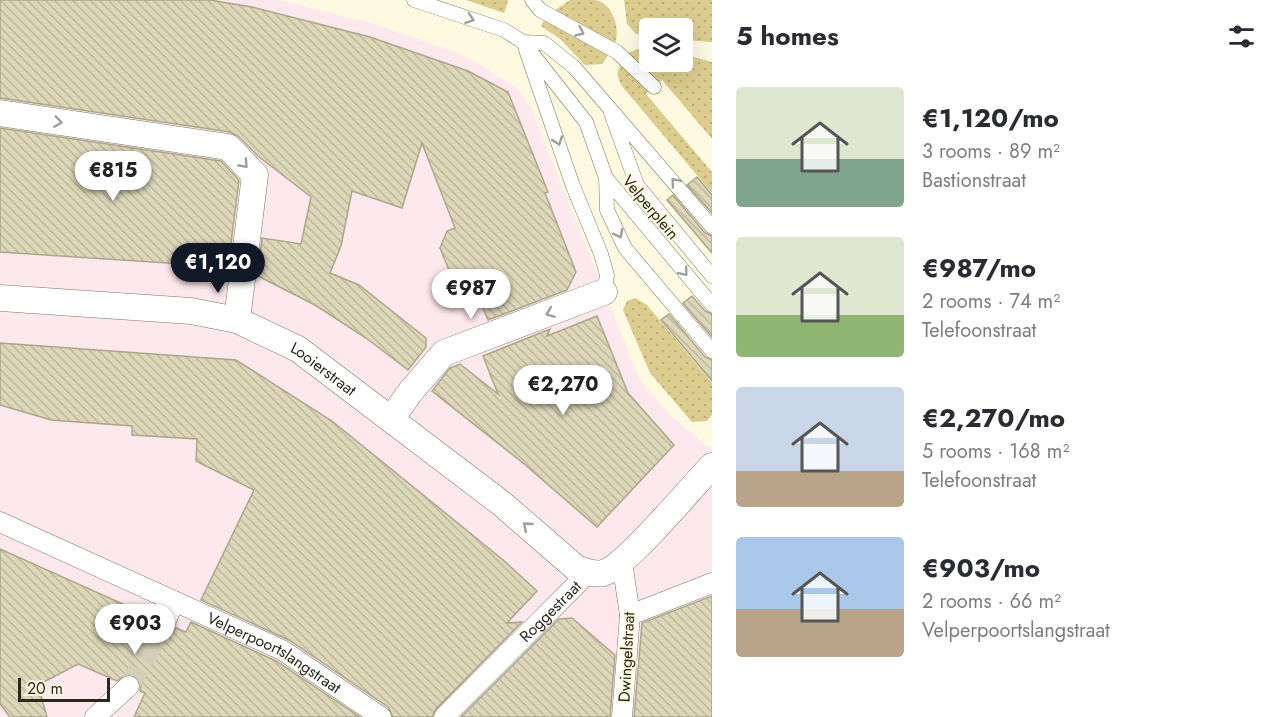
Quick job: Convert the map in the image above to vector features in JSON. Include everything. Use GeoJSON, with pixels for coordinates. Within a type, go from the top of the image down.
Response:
{"type":"FeatureCollection","features":[{"type":"Feature","properties":{"kind":"street"},"geometry":{"type":"LineString","coordinates":[[0,113],[228,147],[255,176],[237,320]]}},
{"type":"Feature","properties":{"kind":"street"},"geometry":{"type":"LineString","coordinates":[[392,419],[411,391],[444,353],[604,292]]}},
{"type":"Feature","properties":{"kind":"street","name":"Looierstraat"},"geometry":{"type":"LineString","coordinates":[[0,298],[191,311],[237,320],[298,349],[501,503],[576,568],[589,572]]}},
{"type":"Feature","properties":{"kind":"street","name":"Roggestraat"},"geometry":{"type":"LineString","coordinates":[[444,717],[589,572],[601,574],[622,562],[712,466]]}},
{"type":"Feature","properties":{"kind":"street","name":"Velperpoortslangstraat"},"geometry":{"type":"LineString","coordinates":[[0,522],[282,650],[381,717]]}},
{"type":"Feature","properties":{"kind":"street","name":"Dwingelstraat"},"geometry":{"type":"LineString","coordinates":[[622,562],[630,615],[622,717]]}},
{"type":"Feature","properties":{"kind":"street"},"geometry":{"type":"LineString","coordinates":[[630,615],[712,583]]}},
{"type":"Feature","properties":{"kind":"street"},"geometry":{"type":"LineString","coordinates":[[165,623],[174,601]]}},
{"type":"Feature","properties":{"kind":"street"},"geometry":{"type":"LineString","coordinates":[[95,717],[129,686]]}},
{"type":"Feature","properties":{"kind":"lane"},"geometry":{"type":"LineString","coordinates":[[414,0],[504,30],[523,42],[586,122],[606,178]]}},
{"type":"Feature","properties":{"kind":"lane"},"geometry":{"type":"LineString","coordinates":[[532,0],[540,10],[617,52],[654,87]]}},
{"type":"Feature","properties":{"kind":"lane"},"geometry":{"type":"LineString","coordinates":[[523,42],[544,43],[574,67],[608,105]]}},
{"type":"Feature","properties":{"kind":"lane"},"geometry":{"type":"LineString","coordinates":[[523,42],[573,186],[601,254],[607,275],[604,292]]}},
{"type":"Feature","properties":{"kind":"lane","name":"Velperplein"},"geometry":{"type":"LineString","coordinates":[[608,105],[712,227]]}},
{"type":"Feature","properties":{"kind":"lane","name":"Velperplein"},"geometry":{"type":"LineString","coordinates":[[608,105],[637,185],[712,276]]}},
{"type":"Feature","properties":{"kind":"lane","name":"Velperplein"},"geometry":{"type":"LineString","coordinates":[[606,178],[712,306]]}},
{"type":"Feature","properties":{"kind":"lane","name":"Velperplein"},"geometry":{"type":"LineString","coordinates":[[606,178],[607,210],[626,248],[712,351]]}},
{"type":"Feature","properties":{"kind":"shaded area"},"geometry":{"type":"Polygon","coordinates":[[[0,0],[280,0],[371,23],[455,52],[481,65],[518,89],[531,108],[639,379],[671,416],[712,450],[712,717],[0,717],[0,0]]]}},
{"type":"Feature","properties":{"kind":"shaded area"},"geometry":{"type":"Polygon","coordinates":[[[466,0],[508,0],[508,1],[504,13],[466,0]]]}},
{"type":"Feature","properties":{"kind":"shaded area"},"geometry":{"type":"Polygon","coordinates":[[[570,0],[595,0],[606,6],[616,24],[615,43],[555,10],[570,0]]]}},
{"type":"Feature","properties":{"kind":"shaded area"},"geometry":{"type":"Polygon","coordinates":[[[624,0],[712,0],[712,42],[693,41],[693,18],[639,18],[639,34],[627,24],[624,0]]]}},
{"type":"Feature","properties":{"kind":"shaded area"},"geometry":{"type":"Polygon","coordinates":[[[544,20],[609,54],[602,64],[585,65],[560,39],[541,26],[544,20]]]}},
{"type":"Feature","properties":{"kind":"shaded area"},"geometry":{"type":"Polygon","coordinates":[[[639,48],[639,64],[628,53],[639,48]]]}},
{"type":"Feature","properties":{"kind":"shaded area"},"geometry":{"type":"Polygon","coordinates":[[[693,57],[712,62],[712,139],[662,80],[658,83],[647,72],[693,72],[693,57]]]}},
{"type":"Feature","properties":{"kind":"shaded area"},"geometry":{"type":"Polygon","coordinates":[[[622,63],[649,90],[646,94],[712,172],[712,193],[621,85],[617,74],[622,63]]]}},
{"type":"Feature","properties":{"kind":"shaded area"},"geometry":{"type":"Polygon","coordinates":[[[635,298],[647,305],[712,383],[712,415],[707,421],[692,422],[650,373],[623,310],[627,301],[635,298]]]}},
{"type":"Feature","properties":{"kind":"building"},"geometry":{"type":"Polygon","coordinates":[[[0,0],[210,0],[252,7],[370,37],[468,71],[508,92],[548,192],[545,193],[576,272],[567,290],[488,320],[480,301],[464,307],[440,248],[447,231],[455,228],[422,143],[402,208],[352,191],[341,246],[330,273],[359,285],[426,338],[426,347],[408,370],[366,338],[315,305],[258,276],[262,238],[301,244],[311,197],[258,156],[238,136],[230,132],[0,98],[0,0]]]}},
{"type":"Feature","properties":{"kind":"building"},"geometry":{"type":"Polygon","coordinates":[[[0,128],[221,161],[239,180],[228,267],[0,252],[0,128]]]}},
{"type":"Feature","properties":{"kind":"building"},"geometry":{"type":"Polygon","coordinates":[[[697,177],[712,195],[712,213],[687,185],[697,177]]]}},
{"type":"Feature","properties":{"kind":"building"},"geometry":{"type":"Polygon","coordinates":[[[673,195],[705,233],[712,236],[712,253],[667,200],[673,195]]]}},
{"type":"Feature","properties":{"kind":"building"},"geometry":{"type":"Polygon","coordinates":[[[692,296],[705,311],[712,314],[712,337],[683,303],[692,296]]]}},
{"type":"Feature","properties":{"kind":"building"},"geometry":{"type":"Polygon","coordinates":[[[669,314],[705,357],[712,360],[712,381],[661,320],[669,314]]]}},
{"type":"Feature","properties":{"kind":"building"},"geometry":{"type":"Polygon","coordinates":[[[597,316],[628,393],[674,445],[597,527],[523,463],[432,391],[450,368],[460,364],[498,394],[483,356],[550,329],[547,336],[597,316]]]}},
{"type":"Feature","properties":{"kind":"building"},"geometry":{"type":"Polygon","coordinates":[[[0,343],[236,360],[332,421],[502,559],[537,591],[507,623],[522,622],[436,709],[432,717],[393,717],[388,707],[289,640],[201,600],[254,490],[196,461],[197,439],[132,435],[132,426],[51,420],[0,405],[0,343]]]}},
{"type":"Feature","properties":{"kind":"building"},"geometry":{"type":"Polygon","coordinates":[[[0,549],[154,618],[155,630],[161,634],[172,633],[176,628],[186,632],[191,622],[276,661],[360,717],[134,717],[145,693],[140,691],[141,684],[137,678],[127,674],[117,681],[78,664],[38,685],[47,717],[10,717],[0,704],[0,549]]]}},
{"type":"Feature","properties":{"kind":"building"},"geometry":{"type":"Polygon","coordinates":[[[712,596],[712,717],[634,717],[642,623],[712,596]]]}},
{"type":"Feature","properties":{"kind":"building"},"geometry":{"type":"Polygon","coordinates":[[[572,618],[615,655],[610,717],[461,717],[559,619],[572,618]]]}},
{"type":"Feature","properties":{"kind":"tunnel"},"geometry":{"type":"LineString","coordinates":[[129,686],[165,623]]}}]}
